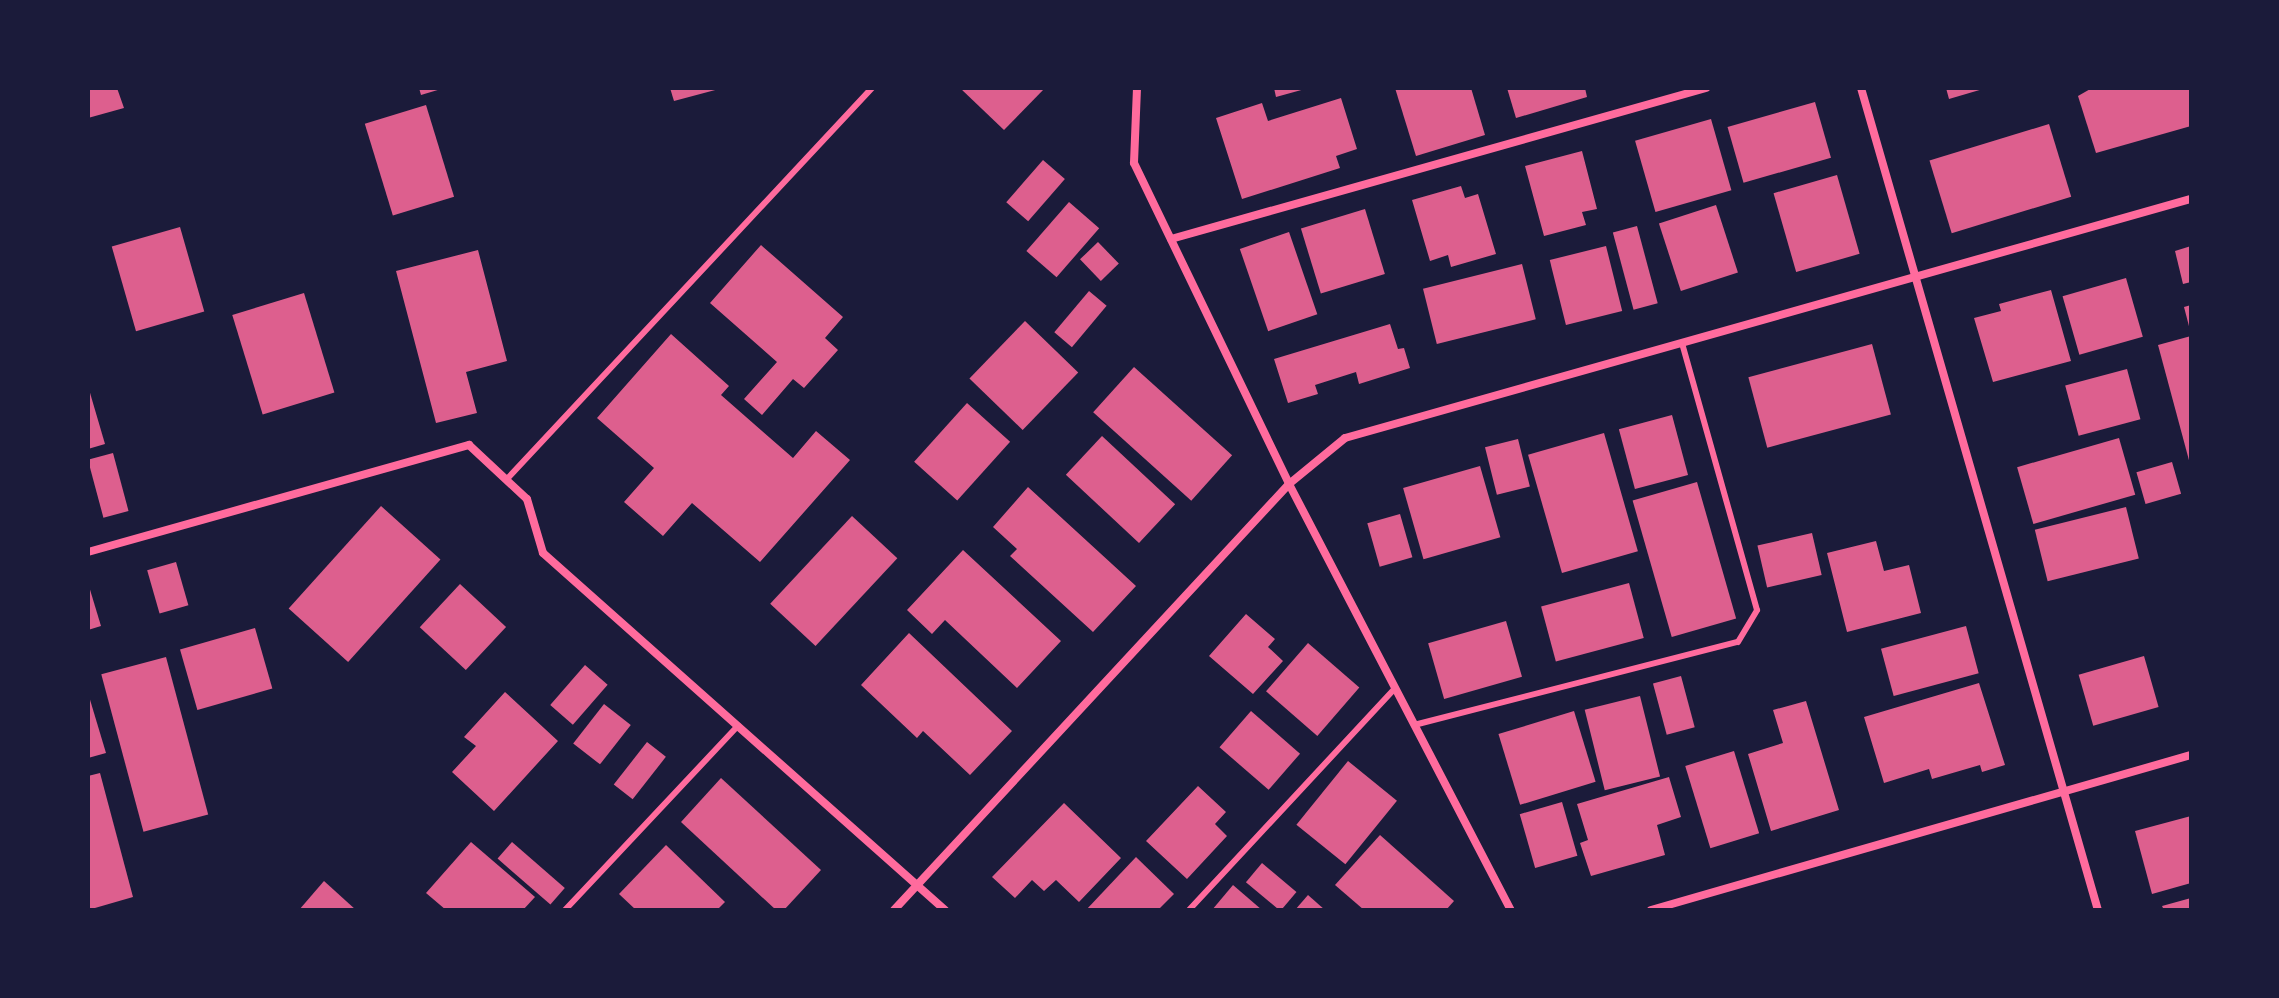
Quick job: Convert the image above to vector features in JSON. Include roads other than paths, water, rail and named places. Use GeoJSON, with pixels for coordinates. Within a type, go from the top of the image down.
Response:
{"type":"FeatureCollection","features":[{"type":"Feature","properties":{"kind":"street"},"geometry":{"type":"LineString","coordinates":[[1137,88],[1134,163],[1289,484],[1511,910]]}},
{"type":"Feature","properties":{"kind":"street"},"geometry":{"type":"LineString","coordinates":[[1171,239],[1706,88]]}},
{"type":"Feature","properties":{"kind":"street"},"geometry":{"type":"LineString","coordinates":[[1861,88],[1919,279],[2098,910]]}},
{"type":"Feature","properties":{"kind":"street"},"geometry":{"type":"LineString","coordinates":[[894,910],[1289,484],[1345,438],[1919,279],[2191,199]]}},
{"type":"Feature","properties":{"kind":"street"},"geometry":{"type":"LineString","coordinates":[[88,552],[469,445],[527,499],[543,553],[945,910]]}},
{"type":"Feature","properties":{"kind":"street"},"geometry":{"type":"LineString","coordinates":[[1651,910],[2191,755]]}},
{"type":"Feature","properties":{"kind":"lane"},"geometry":{"type":"LineString","coordinates":[[507,479],[872,88]]}},
{"type":"Feature","properties":{"kind":"lane"},"geometry":{"type":"LineString","coordinates":[[1414,725],[1738,642],[1757,610],[1682,344]]}},
{"type":"Feature","properties":{"kind":"lane"},"geometry":{"type":"LineString","coordinates":[[1189,910],[1395,688]]}},
{"type":"Feature","properties":{"kind":"lane"},"geometry":{"type":"LineString","coordinates":[[565,910],[738,726]]}}]}
